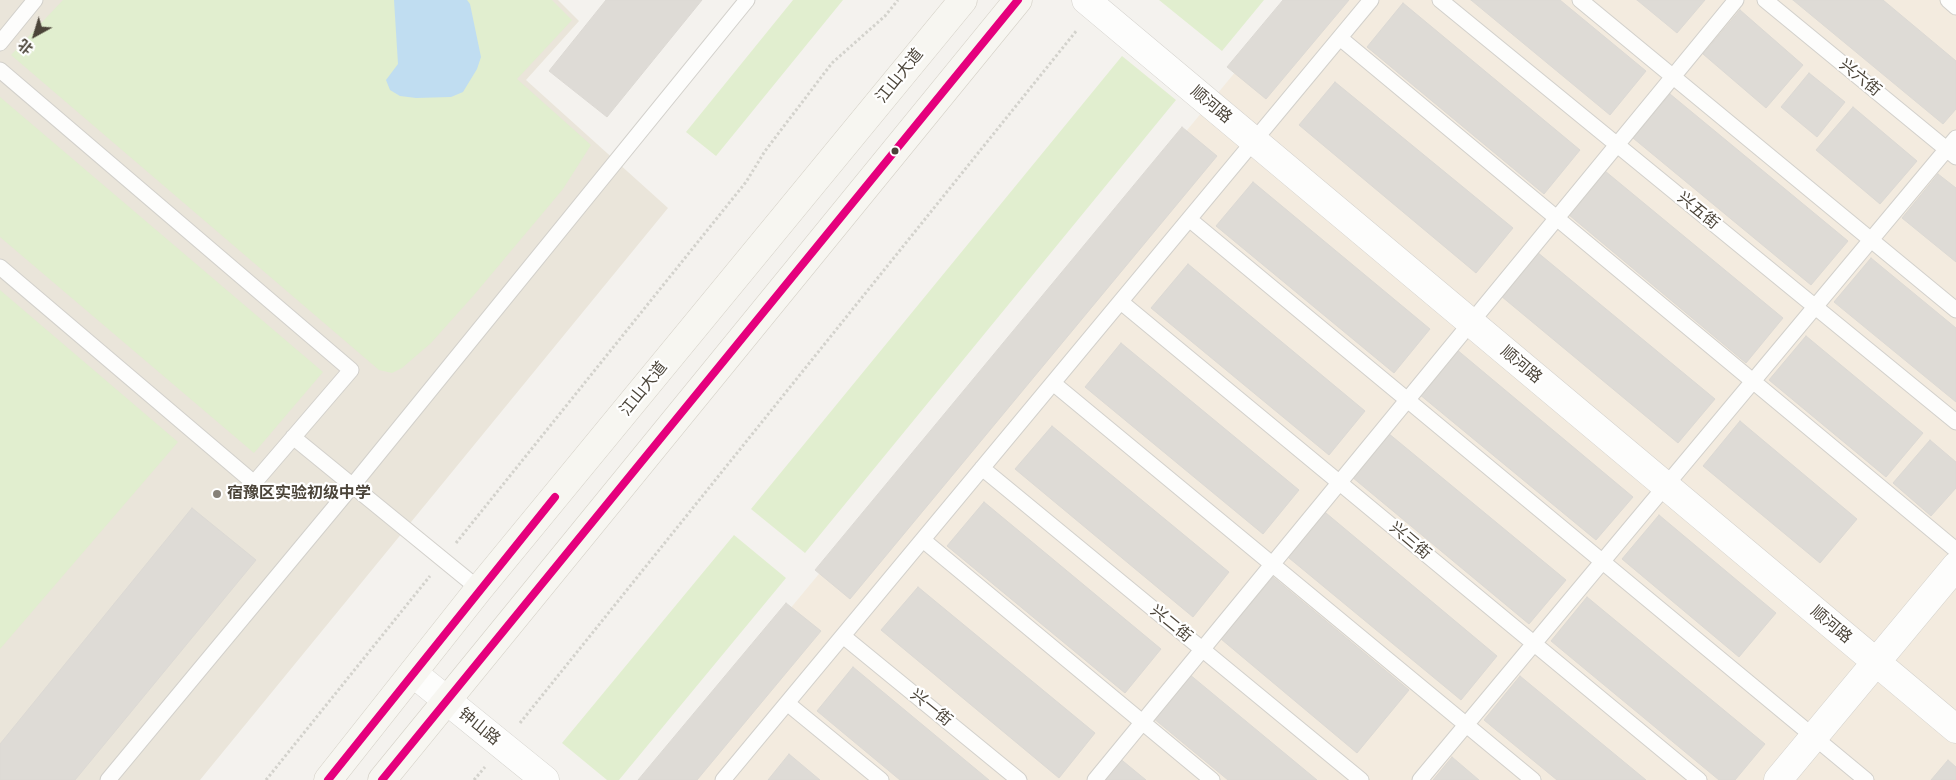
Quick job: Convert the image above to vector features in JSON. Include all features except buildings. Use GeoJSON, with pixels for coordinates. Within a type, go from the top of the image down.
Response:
{"type":"FeatureCollection","features":[{"type":"Feature","properties":{"kind":"main road","name":"江山大道"},"geometry":{"type":"LineString","coordinates":[[328,780],[479,589],[963,0]]}},
{"type":"Feature","properties":{"kind":"main road"},"geometry":{"type":"LineString","coordinates":[[382,780],[1018,0]]}},
{"type":"Feature","properties":{"kind":"street","name":"顺河路"},"geometry":{"type":"LineString","coordinates":[[1090,4],[1956,729]]}},
{"type":"Feature","properties":{"kind":"street"},"geometry":{"type":"LineString","coordinates":[[1778,780],[1956,566]]}},
{"type":"Feature","properties":{"kind":"street","name":"钟山路"},"geometry":{"type":"LineString","coordinates":[[413,673],[545,780]]}},
{"type":"Feature","properties":{"kind":"lane"},"geometry":{"type":"LineString","coordinates":[[0,43],[35,0]]}},
{"type":"Feature","properties":{"kind":"lane"},"geometry":{"type":"LineString","coordinates":[[108,780],[353,485],[747,0]]}},
{"type":"Feature","properties":{"kind":"lane"},"geometry":{"type":"LineString","coordinates":[[724,780],[1371,0]]}},
{"type":"Feature","properties":{"kind":"lane","name":"兴五街"},"geometry":{"type":"LineString","coordinates":[[1440,0],[1956,422]]}},
{"type":"Feature","properties":{"kind":"lane"},"geometry":{"type":"LineString","coordinates":[[1580,0],[1956,310]]}},
{"type":"Feature","properties":{"kind":"lane"},"geometry":{"type":"LineString","coordinates":[[1095,780],[1736,0]]}},
{"type":"Feature","properties":{"kind":"lane","name":"兴六街"},"geometry":{"type":"LineString","coordinates":[[1765,0],[1953,148]]}},
{"type":"Feature","properties":{"kind":"lane"},"geometry":{"type":"LineString","coordinates":[[1948,0],[1956,6]]}},
{"type":"Feature","properties":{"kind":"lane"},"geometry":{"type":"LineString","coordinates":[[1340,38],[1956,550]]}},
{"type":"Feature","properties":{"kind":"lane"},"geometry":{"type":"LineString","coordinates":[[0,70],[350,370],[254,484],[0,267]]}},
{"type":"Feature","properties":{"kind":"lane"},"geometry":{"type":"LineString","coordinates":[[1420,780],[1752,381],[1871,240],[1953,148]]}},
{"type":"Feature","properties":{"kind":"lane"},"geometry":{"type":"LineString","coordinates":[[1189,219],[1866,780]]}},
{"type":"Feature","properties":{"kind":"lane","name":"兴三街"},"geometry":{"type":"LineString","coordinates":[[1120,302],[1699,780]]}},
{"type":"Feature","properties":{"kind":"lane"},"geometry":{"type":"LineString","coordinates":[[1053,383],[1533,780]]}},
{"type":"Feature","properties":{"kind":"lane"},"geometry":{"type":"LineString","coordinates":[[293,436],[479,589]]}},
{"type":"Feature","properties":{"kind":"lane","name":"兴二街"},"geometry":{"type":"LineString","coordinates":[[982,468],[1360,780]]}},
{"type":"Feature","properties":{"kind":"lane"},"geometry":{"type":"LineString","coordinates":[[923,540],[1212,780]]}},
{"type":"Feature","properties":{"kind":"lane","name":"兴一街"},"geometry":{"type":"LineString","coordinates":[[843,636],[1019,780]]}},
{"type":"Feature","properties":{"kind":"lane"},"geometry":{"type":"LineString","coordinates":[[787,703],[880,780]]}},
{"type":"Feature","properties":{"kind":"path"},"geometry":{"type":"LineString","coordinates":[[266,780],[746,182],[765,151],[832,63],[885,16],[898,0]]}},
{"type":"Feature","properties":{"kind":"path"},"geometry":{"type":"LineString","coordinates":[[474,780],[1090,4]]}},
{"type":"Feature","properties":{"kind":"shaded area","name":"宿豫区实验初级中学"},"geometry":{"type":"Polygon","coordinates":[[[0,0],[558,0],[579,21],[526,80],[668,208],[200,780],[0,780],[0,0]]]}},
{"type":"Feature","properties":{"kind":"shaded area"},"geometry":{"type":"Polygon","coordinates":[[[1295,0],[1956,0],[1956,780],[648,780],[1295,0]]]}},
{"type":"Feature","properties":{"kind":"green space"},"geometry":{"type":"Polygon","coordinates":[[[63,0],[552,0],[572,20],[517,79],[591,145],[563,189],[431,343],[402,368],[392,373],[379,370],[11,55],[63,0]]]}},
{"type":"Feature","properties":{"kind":"green space"},"geometry":{"type":"Polygon","coordinates":[[[793,0],[843,0],[716,156],[686,132],[793,0]]]}},
{"type":"Feature","properties":{"kind":"green space"},"geometry":{"type":"Polygon","coordinates":[[[1159,0],[1264,0],[1222,51],[1159,0]]]}},
{"type":"Feature","properties":{"kind":"green space"},"geometry":{"type":"Polygon","coordinates":[[[1122,56],[1176,100],[805,553],[751,509],[1122,56]]]}},
{"type":"Feature","properties":{"kind":"green space"},"geometry":{"type":"Polygon","coordinates":[[[0,97],[323,372],[254,453],[0,237],[0,97]]]}},
{"type":"Feature","properties":{"kind":"green space"},"geometry":{"type":"Polygon","coordinates":[[[0,290],[178,442],[0,649],[0,290]]]}},
{"type":"Feature","properties":{"kind":"green space"},"geometry":{"type":"Polygon","coordinates":[[[734,535],[786,578],[619,780],[607,780],[562,743],[734,535]]]}},
{"type":"Feature","properties":{"kind":"water"},"geometry":{"type":"Polygon","coordinates":[[[394,0],[467,0],[470,4],[481,57],[477,69],[463,92],[451,97],[416,98],[400,96],[390,90],[386,80],[398,64],[394,0]]]}},
{"type":"Feature","properties":{"kind":"transit line"},"geometry":{"type":"LineString","coordinates":[[382,780],[1018,0]]}},
{"type":"Feature","properties":{"kind":"transit line"},"geometry":{"type":"LineString","coordinates":[[328,780],[555,497]]}},
{"type":"Feature","properties":{"kind":"place","name":"宿豫区实验初级中学"},"geometry":{"type":"Point","coordinates":[217,494]}}]}
